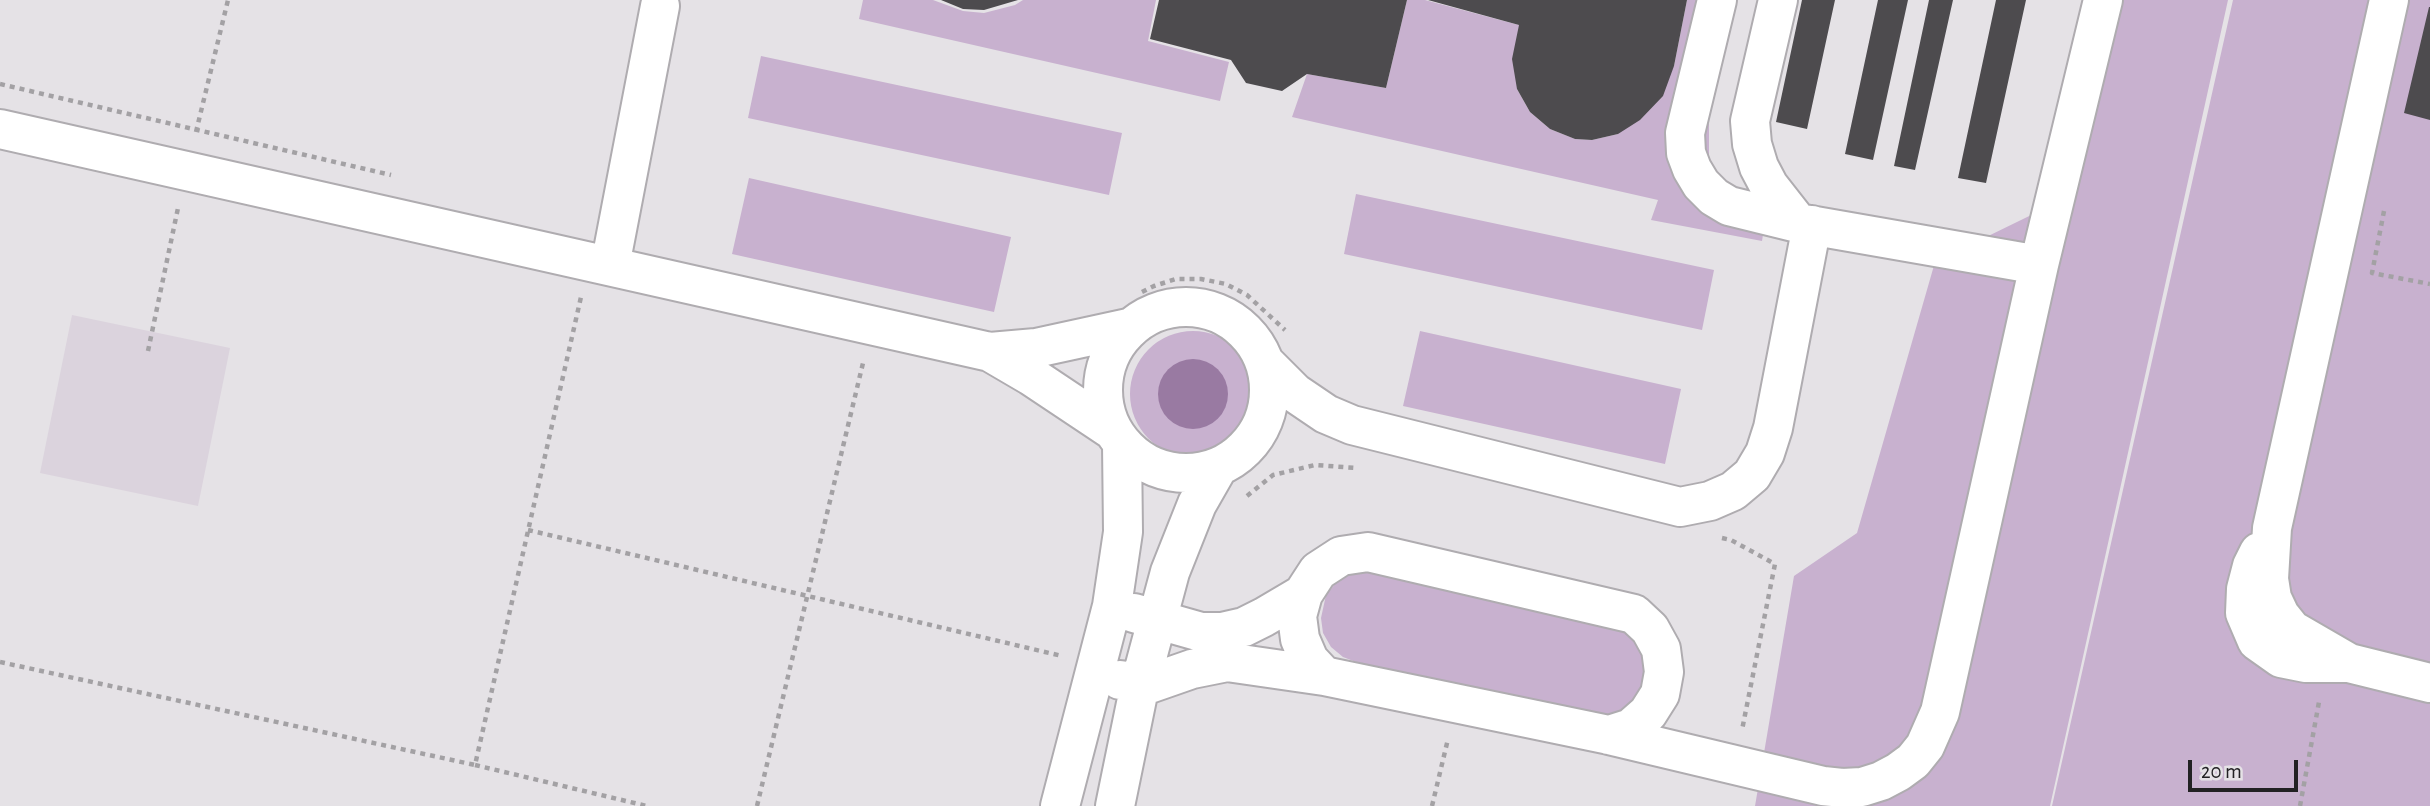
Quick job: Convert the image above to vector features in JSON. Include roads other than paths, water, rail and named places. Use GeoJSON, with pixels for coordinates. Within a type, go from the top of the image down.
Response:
{"type":"FeatureCollection","features":[{"type":"Feature","properties":{"kind":"street"},"geometry":{"type":"LineString","coordinates":[[1717,0],[1685,133],[1686,153],[1692,169],[1700,184],[1714,197],[1729,206],[1805,224],[2039,264]]}},
{"type":"Feature","properties":{"kind":"street"},"geometry":{"type":"LineString","coordinates":[[1778,0],[1750,121],[1752,144],[1759,167],[1769,186],[1805,224]]}},
{"type":"Feature","properties":{"kind":"street"},"geometry":{"type":"LineString","coordinates":[[1084,666],[1140,684],[1156,682],[1206,665],[1227,662],[1324,676],[1609,736],[1822,786],[1862,787],[1898,772],[1925,747],[1940,712],[2039,264],[2103,0]]}},
{"type":"Feature","properties":{"kind":"street"},"geometry":{"type":"LineString","coordinates":[[2389,0],[2272,528],[2269,579],[2272,598],[2280,615],[2292,630],[2337,663],[2430,682]]}},
{"type":"Feature","properties":{"kind":"street"},"geometry":{"type":"LineString","coordinates":[[597,276],[664,2]]}},
{"type":"Feature","properties":{"kind":"street"},"geometry":{"type":"LineString","coordinates":[[0,129],[597,276],[990,352],[1036,348],[1128,328],[1152,313],[1179,306],[1207,308],[1233,320],[1253,340],[1266,364],[1296,393],[1326,414],[1352,425],[1680,507],[1733,491],[1752,475],[1765,453],[1773,428],[1805,224]]}},
{"type":"Feature","properties":{"kind":"street"},"geometry":{"type":"LineString","coordinates":[[1060,806],[1084,666],[1112,606],[1123,532],[1117,437],[1103,404],[1103,376],[1112,351],[1128,328]]}},
{"type":"Feature","properties":{"kind":"street"},"geometry":{"type":"LineString","coordinates":[[990,352],[1031,376],[1117,437],[1142,462],[1166,472],[1192,474],[1217,469],[1243,452],[1262,426],[1270,396],[1266,364]]}},
{"type":"Feature","properties":{"kind":"street"},"geometry":{"type":"LineString","coordinates":[[1115,806],[1140,684],[1183,534],[1217,469]]}},
{"type":"Feature","properties":{"kind":"street"},"geometry":{"type":"LineString","coordinates":[[1324,676],[1309,660],[1300,639],[1297,616],[1303,594],[1318,571],[1341,556],[1368,552],[1634,614],[1650,629],[1661,649],[1664,672],[1660,694],[1648,713],[1630,728],[1609,736]]}},
{"type":"Feature","properties":{"kind":"street"},"geometry":{"type":"LineString","coordinates":[[1112,606],[1201,632],[1222,632],[1264,617],[1303,594]]}}]}
